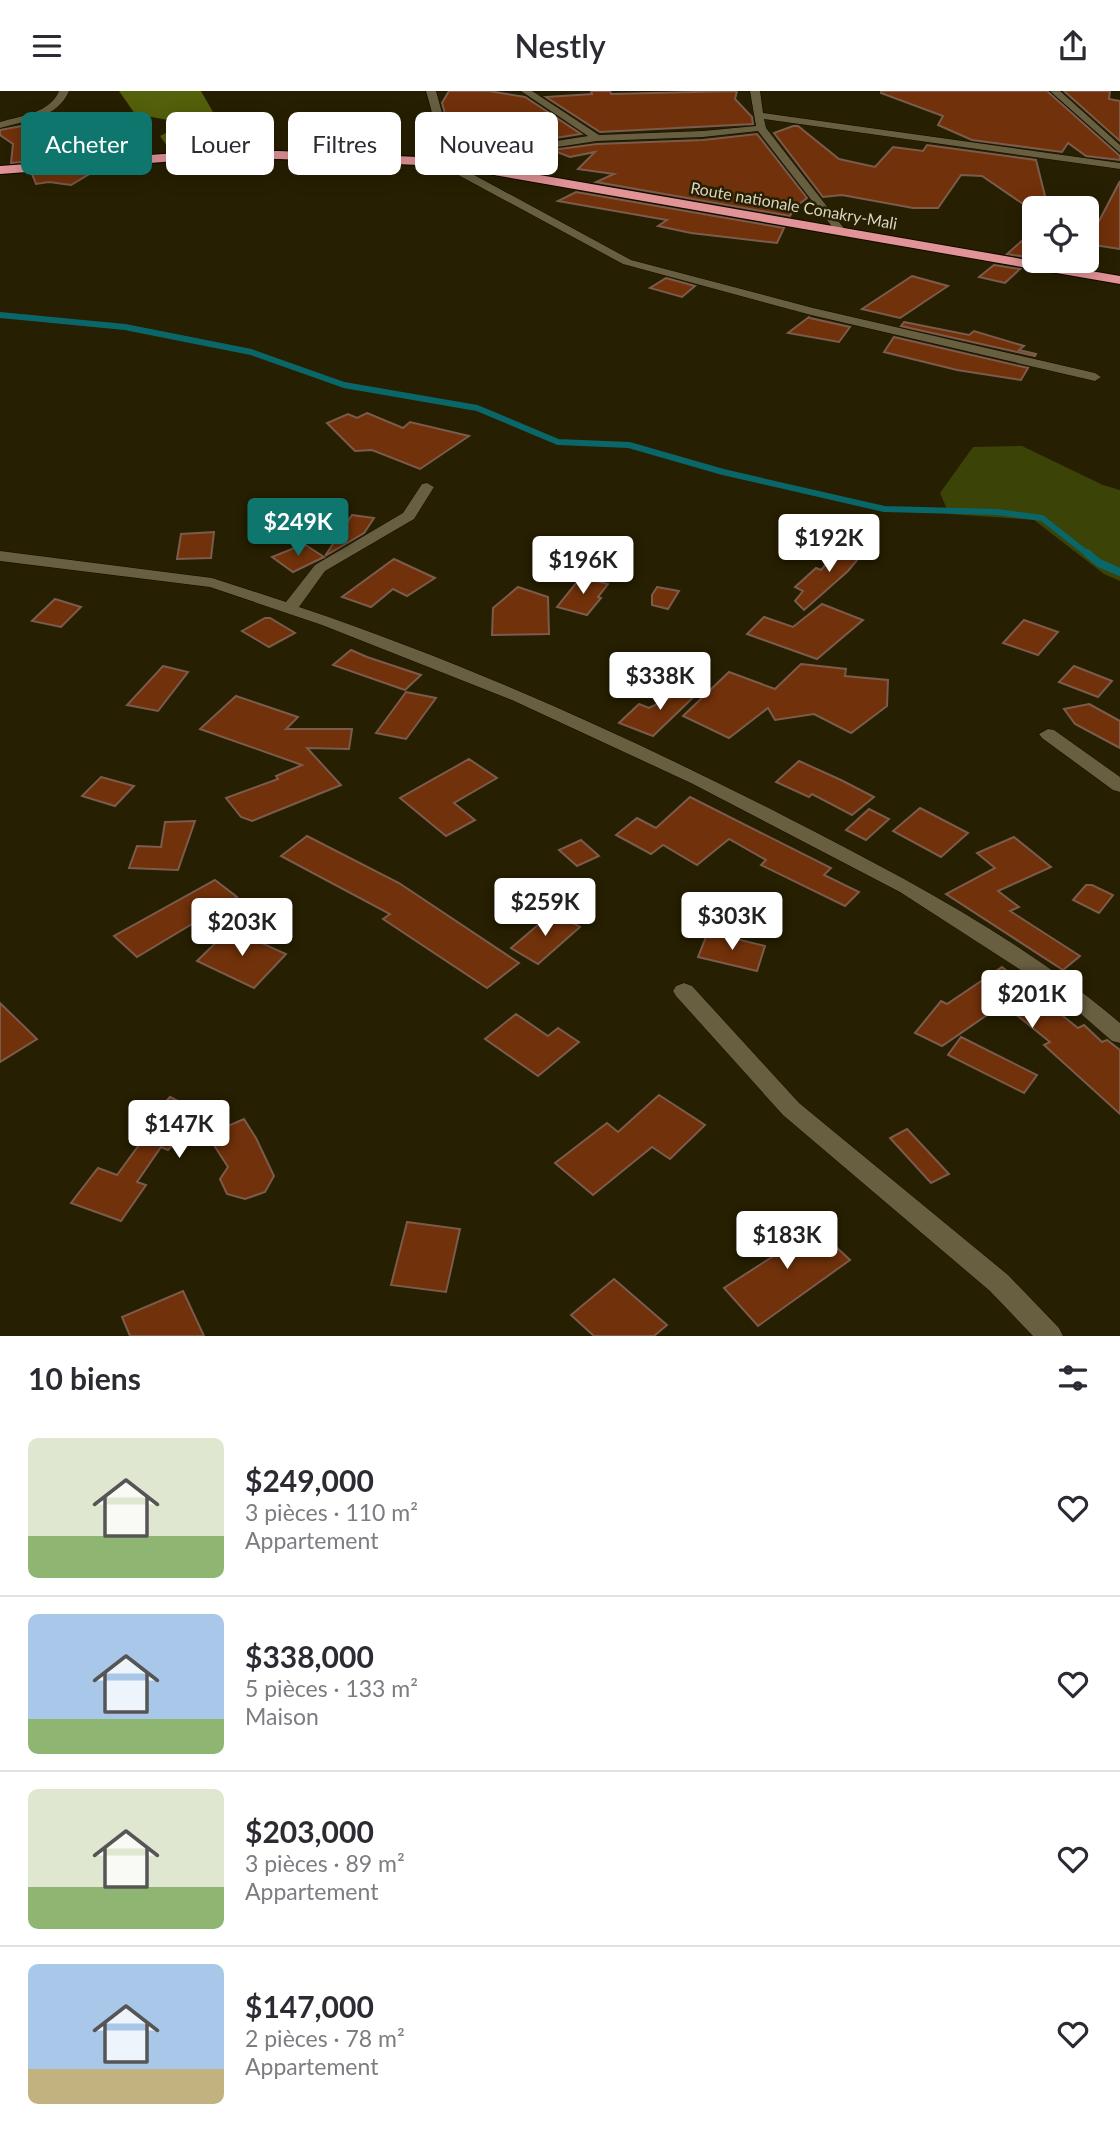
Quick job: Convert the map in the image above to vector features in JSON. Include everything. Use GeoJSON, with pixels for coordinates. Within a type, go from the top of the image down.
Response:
{"type":"FeatureCollection","features":[{"type":"Feature","properties":{"kind":"highway","name":"Route nationale Conakry-Mali"},"geometry":{"type":"LineString","coordinates":[[0,170],[204,155],[415,161]]}},
{"type":"Feature","properties":{"kind":"highway","name":"Route nationale Conakry-Mali"},"geometry":{"type":"LineString","coordinates":[[518,175],[1118,277]]}},
{"type":"Feature","properties":{"kind":"street"},"geometry":{"type":"LineString","coordinates":[[0,125],[53,107],[62,98],[64,91]]}},
{"type":"Feature","properties":{"kind":"street"},"geometry":{"type":"LineString","coordinates":[[431,91],[437,112]]}},
{"type":"Feature","properties":{"kind":"street"},"geometry":{"type":"LineString","coordinates":[[526,91],[597,138]]}},
{"type":"Feature","properties":{"kind":"street"},"geometry":{"type":"LineString","coordinates":[[755,91],[761,128],[841,230]]}},
{"type":"Feature","properties":{"kind":"street"},"geometry":{"type":"LineString","coordinates":[[1055,91],[1120,150]]}},
{"type":"Feature","properties":{"kind":"street"},"geometry":{"type":"LineString","coordinates":[[759,115],[1120,166]]}},
{"type":"Feature","properties":{"kind":"street"},"geometry":{"type":"LineString","coordinates":[[558,144],[597,138],[703,134],[761,128]]}},
{"type":"Feature","properties":{"kind":"street"},"geometry":{"type":"LineString","coordinates":[[466,175],[626,262],[811,311],[1095,377]]}},
{"type":"Feature","properties":{"kind":"street"},"geometry":{"type":"LineString","coordinates":[[289,609],[320,568],[409,516],[427,487]]}},
{"type":"Feature","properties":{"kind":"street"},"geometry":{"type":"LineString","coordinates":[[0,556],[212,583],[289,609],[518,696],[709,785],[907,887],[1066,989],[1120,1035]]}},
{"type":"Feature","properties":{"kind":"street"},"geometry":{"type":"LineString","coordinates":[[1048,734],[1120,786]]}},
{"type":"Feature","properties":{"kind":"street"},"geometry":{"type":"LineString","coordinates":[[684,991],[791,1109],[999,1283],[1050,1336]]}},
{"type":"Feature","properties":{"kind":"green space"},"geometry":{"type":"Polygon","coordinates":[[[119,91],[201,91],[213,112],[166,112],[166,120],[152,117],[152,112],[134,112],[119,91]]]}},
{"type":"Feature","properties":{"kind":"green space"},"geometry":{"type":"Polygon","coordinates":[[[166,133],[166,144],[160,136],[166,133]]]}},
{"type":"Feature","properties":{"kind":"green space"},"geometry":{"type":"Polygon","coordinates":[[[1022,446],[1103,485],[1120,490],[1120,581],[1104,574],[1034,520],[949,514],[940,493],[973,447],[1022,446]]]}},
{"type":"Feature","properties":{"kind":"building"},"geometry":{"type":"Polygon","coordinates":[[[449,91],[489,91],[525,97],[548,112],[445,112],[442,103],[449,91]]]}},
{"type":"Feature","properties":{"kind":"building"},"geometry":{"type":"Polygon","coordinates":[[[591,91],[610,91],[611,94],[737,91],[735,99],[752,117],[753,124],[600,132],[546,97],[592,94],[591,91]]]}},
{"type":"Feature","properties":{"kind":"building"},"geometry":{"type":"Polygon","coordinates":[[[881,91],[1047,91],[1120,156],[1120,160],[1086,156],[1068,143],[1062,152],[972,140],[938,125],[943,116],[881,91]]]}},
{"type":"Feature","properties":{"kind":"building"},"geometry":{"type":"Polygon","coordinates":[[[1064,91],[1110,91],[1109,99],[1120,101],[1120,141],[1064,91]]]}},
{"type":"Feature","properties":{"kind":"building"},"geometry":{"type":"Polygon","coordinates":[[[558,119],[581,134],[558,138],[558,119]]]}},
{"type":"Feature","properties":{"kind":"building"},"geometry":{"type":"Polygon","coordinates":[[[21,126],[21,162],[11,163],[13,144],[0,135],[0,130],[21,126]]]}},
{"type":"Feature","properties":{"kind":"building"},"geometry":{"type":"Polygon","coordinates":[[[798,126],[839,159],[875,167],[893,147],[923,151],[927,145],[1036,160],[1045,196],[1022,196],[1022,203],[982,176],[961,175],[938,208],[913,208],[842,195],[823,197],[774,133],[798,126]]]}},
{"type":"Feature","properties":{"kind":"building"},"geometry":{"type":"Polygon","coordinates":[[[757,134],[807,198],[795,207],[790,216],[596,182],[614,174],[578,169],[595,152],[570,157],[558,152],[558,149],[597,144],[703,140],[757,134]]]}},
{"type":"Feature","properties":{"kind":"building"},"geometry":{"type":"Polygon","coordinates":[[[32,175],[88,175],[71,185],[49,182],[36,184],[32,175]]]}},
{"type":"Feature","properties":{"kind":"building"},"geometry":{"type":"Polygon","coordinates":[[[1120,181],[1120,249],[1099,246],[1099,221],[1120,181]]]}},
{"type":"Feature","properties":{"kind":"building"},"geometry":{"type":"Polygon","coordinates":[[[576,192],[784,228],[777,243],[691,233],[658,226],[667,220],[558,201],[576,192]]]}},
{"type":"Feature","properties":{"kind":"building"},"geometry":{"type":"Polygon","coordinates":[[[1022,241],[1022,256],[1007,254],[1022,241]]]}},
{"type":"Feature","properties":{"kind":"building"},"geometry":{"type":"Polygon","coordinates":[[[994,265],[1020,269],[1005,283],[979,277],[994,265]]]}},
{"type":"Feature","properties":{"kind":"building"},"geometry":{"type":"Polygon","coordinates":[[[912,276],[948,286],[900,318],[862,309],[912,276]]]}},
{"type":"Feature","properties":{"kind":"building"},"geometry":{"type":"Polygon","coordinates":[[[666,278],[695,286],[682,297],[650,288],[666,278]]]}},
{"type":"Feature","properties":{"kind":"building"},"geometry":{"type":"Polygon","coordinates":[[[809,317],[850,327],[839,342],[788,333],[809,317]]]}},
{"type":"Feature","properties":{"kind":"building"},"geometry":{"type":"Polygon","coordinates":[[[904,322],[969,335],[974,331],[1024,346],[1019,350],[1036,354],[1035,356],[901,326],[904,322]]]}},
{"type":"Feature","properties":{"kind":"building"},"geometry":{"type":"Polygon","coordinates":[[[894,337],[1028,368],[1021,380],[957,370],[884,352],[894,337]]]}},
{"type":"Feature","properties":{"kind":"building"},"geometry":{"type":"Polygon","coordinates":[[[367,413],[403,428],[410,422],[469,436],[420,469],[372,450],[355,451],[327,423],[348,414],[357,418],[367,413]]]}},
{"type":"Feature","properties":{"kind":"building"},"geometry":{"type":"Polygon","coordinates":[[[352,515],[374,518],[364,533],[325,556],[352,515]]]}},
{"type":"Feature","properties":{"kind":"building"},"geometry":{"type":"Polygon","coordinates":[[[214,532],[211,558],[177,559],[181,534],[214,532]]]}},
{"type":"Feature","properties":{"kind":"building"},"geometry":{"type":"Polygon","coordinates":[[[846,541],[868,547],[848,571],[804,610],[795,601],[803,591],[795,587],[816,568],[821,570],[846,541]]]}},
{"type":"Feature","properties":{"kind":"building"},"geometry":{"type":"Polygon","coordinates":[[[304,544],[324,557],[293,572],[272,557],[304,544]]]}},
{"type":"Feature","properties":{"kind":"building"},"geometry":{"type":"Polygon","coordinates":[[[394,559],[435,578],[407,596],[393,589],[371,607],[342,597],[394,559]]]}},
{"type":"Feature","properties":{"kind":"building"},"geometry":{"type":"Polygon","coordinates":[[[581,577],[608,584],[587,615],[557,607],[581,577]]]}},
{"type":"Feature","properties":{"kind":"building"},"geometry":{"type":"Polygon","coordinates":[[[518,587],[548,597],[549,634],[492,635],[493,608],[518,587]]]}},
{"type":"Feature","properties":{"kind":"building"},"geometry":{"type":"Polygon","coordinates":[[[657,587],[679,591],[668,609],[652,605],[652,595],[657,587]]]}},
{"type":"Feature","properties":{"kind":"building"},"geometry":{"type":"Polygon","coordinates":[[[55,599],[81,607],[61,627],[32,621],[55,599]]]}},
{"type":"Feature","properties":{"kind":"building"},"geometry":{"type":"Polygon","coordinates":[[[822,604],[863,620],[817,659],[747,634],[764,617],[793,627],[822,604]]]}},
{"type":"Feature","properties":{"kind":"building"},"geometry":{"type":"Polygon","coordinates":[[[265,618],[270,618],[295,633],[269,647],[242,631],[265,618]]]}},
{"type":"Feature","properties":{"kind":"building"},"geometry":{"type":"Polygon","coordinates":[[[1024,620],[1058,632],[1038,655],[1003,643],[1024,620]]]}},
{"type":"Feature","properties":{"kind":"building"},"geometry":{"type":"Polygon","coordinates":[[[351,650],[421,675],[405,690],[333,665],[351,650]]]}},
{"type":"Feature","properties":{"kind":"building"},"geometry":{"type":"Polygon","coordinates":[[[801,664],[846,669],[845,676],[888,680],[887,706],[851,733],[814,714],[775,720],[768,708],[729,738],[683,716],[729,672],[775,689],[801,664]]]}},
{"type":"Feature","properties":{"kind":"building"},"geometry":{"type":"Polygon","coordinates":[[[163,666],[188,672],[158,711],[127,705],[163,666]]]}},
{"type":"Feature","properties":{"kind":"building"},"geometry":{"type":"Polygon","coordinates":[[[1074,666],[1112,681],[1098,697],[1059,682],[1074,666]]]}},
{"type":"Feature","properties":{"kind":"building"},"geometry":{"type":"Polygon","coordinates":[[[704,681],[706,685],[653,736],[619,723],[639,704],[649,708],[704,681]]]}},
{"type":"Feature","properties":{"kind":"building"},"geometry":{"type":"Polygon","coordinates":[[[406,692],[436,698],[406,739],[376,733],[406,692]]]}},
{"type":"Feature","properties":{"kind":"building"},"geometry":{"type":"Polygon","coordinates":[[[236,696],[298,717],[286,729],[352,729],[349,749],[307,748],[341,785],[252,821],[241,817],[226,798],[278,779],[276,776],[302,765],[200,729],[236,696]]]}},
{"type":"Feature","properties":{"kind":"building"},"geometry":{"type":"Polygon","coordinates":[[[1089,704],[1120,721],[1120,748],[1075,724],[1064,709],[1089,704]]]}},
{"type":"Feature","properties":{"kind":"building"},"geometry":{"type":"Polygon","coordinates":[[[469,759],[497,778],[454,803],[475,820],[446,836],[400,798],[469,759]]]}},
{"type":"Feature","properties":{"kind":"building"},"geometry":{"type":"Polygon","coordinates":[[[799,761],[874,797],[852,815],[812,794],[809,797],[776,782],[799,761]]]}},
{"type":"Feature","properties":{"kind":"building"},"geometry":{"type":"Polygon","coordinates":[[[101,777],[134,786],[115,806],[82,796],[101,777]]]}},
{"type":"Feature","properties":{"kind":"building"},"geometry":{"type":"Polygon","coordinates":[[[690,797],[831,868],[824,875],[859,892],[845,906],[761,865],[766,860],[729,839],[697,865],[663,845],[651,854],[616,835],[637,818],[656,828],[690,797]]]}},
{"type":"Feature","properties":{"kind":"building"},"geometry":{"type":"Polygon","coordinates":[[[920,808],[968,833],[941,857],[893,831],[920,808]]]}},
{"type":"Feature","properties":{"kind":"building"},"geometry":{"type":"Polygon","coordinates":[[[869,809],[889,819],[866,840],[846,830],[869,809]]]}},
{"type":"Feature","properties":{"kind":"building"},"geometry":{"type":"Polygon","coordinates":[[[195,821],[178,870],[129,868],[137,846],[161,847],[165,822],[195,821]]]}},
{"type":"Feature","properties":{"kind":"building"},"geometry":{"type":"Polygon","coordinates":[[[307,836],[399,883],[519,963],[487,988],[383,919],[390,914],[281,856],[307,836]]]}},
{"type":"Feature","properties":{"kind":"building"},"geometry":{"type":"Polygon","coordinates":[[[1014,837],[1051,867],[998,891],[1019,907],[1010,911],[1080,956],[1063,970],[946,894],[995,868],[977,853],[1014,837]]]}},
{"type":"Feature","properties":{"kind":"building"},"geometry":{"type":"Polygon","coordinates":[[[581,840],[599,856],[577,866],[559,850],[581,840]]]}},
{"type":"Feature","properties":{"kind":"building"},"geometry":{"type":"Polygon","coordinates":[[[215,880],[237,897],[137,957],[114,936],[215,880]]]}},
{"type":"Feature","properties":{"kind":"building"},"geometry":{"type":"Polygon","coordinates":[[[1086,885],[1113,895],[1099,913],[1073,900],[1086,885]]]}},
{"type":"Feature","properties":{"kind":"building"},"geometry":{"type":"Polygon","coordinates":[[[553,912],[580,927],[538,964],[511,948],[553,912]]]}},
{"type":"Feature","properties":{"kind":"building"},"geometry":{"type":"Polygon","coordinates":[[[230,929],[286,954],[254,988],[197,961],[230,929]]]}},
{"type":"Feature","properties":{"kind":"building"},"geometry":{"type":"Polygon","coordinates":[[[708,932],[765,946],[757,971],[698,957],[708,932]]]}},
{"type":"Feature","properties":{"kind":"building"},"geometry":{"type":"Polygon","coordinates":[[[1002,967],[1078,1028],[1084,1025],[1102,1042],[1107,1040],[1120,1050],[1120,1114],[1044,1045],[1050,1042],[1003,1004],[942,1046],[915,1033],[941,1001],[947,1004],[1002,967]]]}},
{"type":"Feature","properties":{"kind":"building"},"geometry":{"type":"Polygon","coordinates":[[[0,1003],[37,1039],[0,1062],[0,1003]]]}},
{"type":"Feature","properties":{"kind":"building"},"geometry":{"type":"Polygon","coordinates":[[[516,1014],[548,1036],[558,1028],[579,1042],[538,1076],[485,1039],[516,1014]]]}},
{"type":"Feature","properties":{"kind":"building"},"geometry":{"type":"Polygon","coordinates":[[[961,1037],[1037,1075],[1024,1093],[948,1055],[961,1037]]]}},
{"type":"Feature","properties":{"kind":"building"},"geometry":{"type":"Polygon","coordinates":[[[659,1095],[705,1125],[670,1159],[652,1147],[593,1195],[555,1163],[607,1123],[618,1132],[659,1095]]]}},
{"type":"Feature","properties":{"kind":"building"},"geometry":{"type":"Polygon","coordinates":[[[170,1097],[228,1126],[244,1119],[274,1176],[265,1192],[245,1199],[227,1194],[220,1179],[228,1167],[197,1119],[168,1150],[161,1147],[137,1182],[146,1185],[121,1221],[71,1203],[98,1168],[117,1175],[144,1138],[136,1133],[170,1097]]]}},
{"type":"Feature","properties":{"kind":"building"},"geometry":{"type":"Polygon","coordinates":[[[907,1129],[949,1174],[931,1183],[890,1138],[907,1129]]]}},
{"type":"Feature","properties":{"kind":"building"},"geometry":{"type":"Polygon","coordinates":[[[804,1217],[850,1260],[758,1326],[724,1288],[775,1255],[765,1245],[804,1217]]]}},
{"type":"Feature","properties":{"kind":"building"},"geometry":{"type":"Polygon","coordinates":[[[407,1222],[460,1229],[446,1292],[391,1285],[407,1222]]]}},
{"type":"Feature","properties":{"kind":"building"},"geometry":{"type":"Polygon","coordinates":[[[614,1279],[667,1325],[654,1336],[594,1336],[571,1315],[614,1279]]]}},
{"type":"Feature","properties":{"kind":"building"},"geometry":{"type":"Polygon","coordinates":[[[183,1291],[204,1336],[130,1336],[122,1317],[183,1291]]]}},
{"type":"Feature","properties":{"kind":"waterway"},"geometry":{"type":"LineString","coordinates":[[0,315],[125,327],[251,352],[344,385],[477,408],[558,442],[629,445],[723,472],[884,509],[997,512],[1042,518],[1089,555]]}},
{"type":"Feature","properties":{"kind":"waterway"},"geometry":{"type":"LineString","coordinates":[[1087,553],[1099,563],[1120,572]]}}]}
